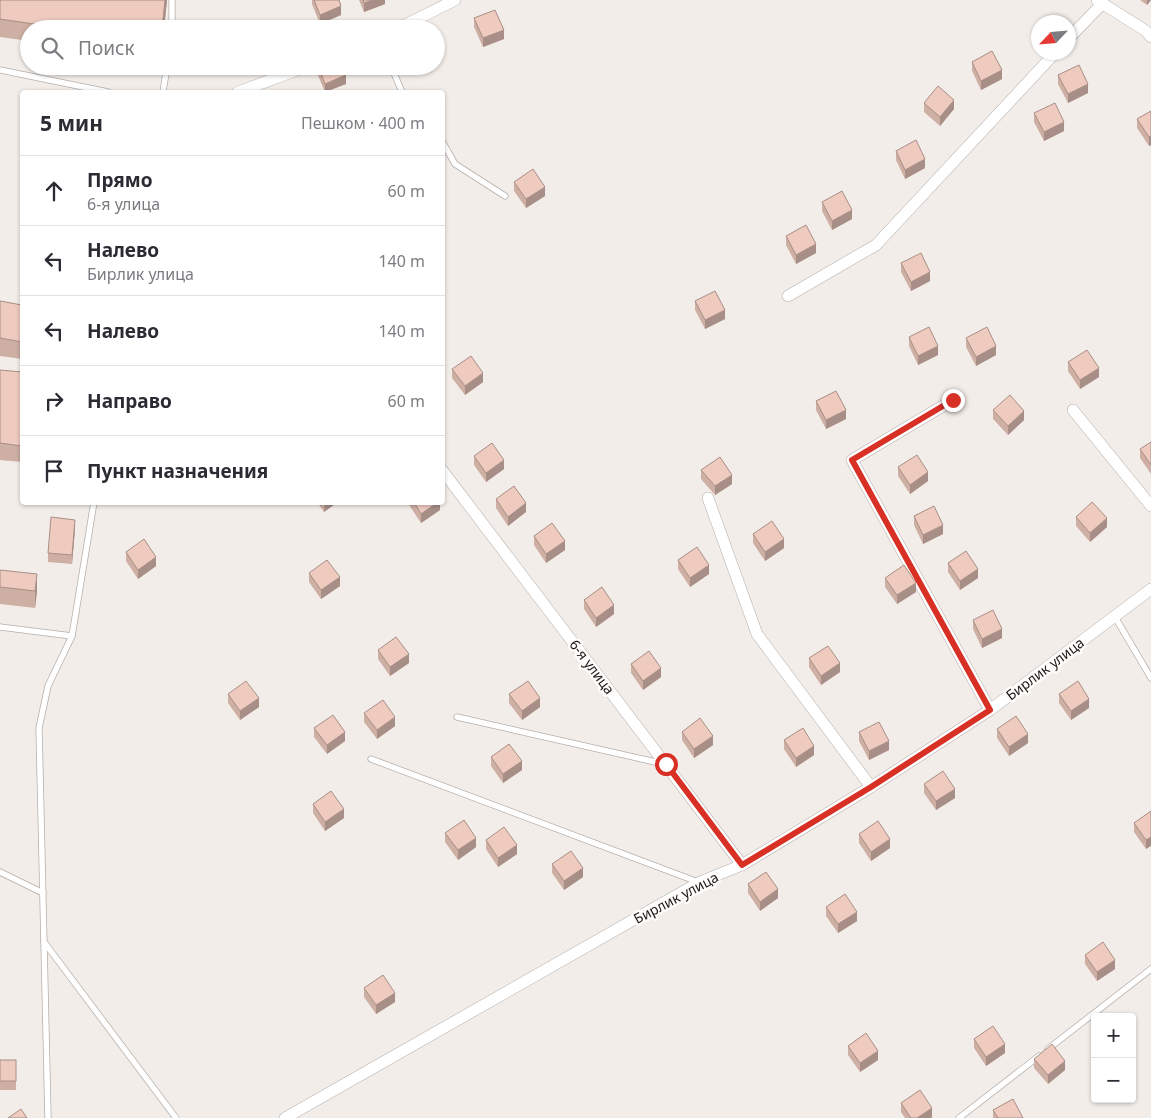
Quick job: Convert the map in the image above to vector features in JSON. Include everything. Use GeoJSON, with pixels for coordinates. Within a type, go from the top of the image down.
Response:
{"type":"FeatureCollection","features":[{"type":"Feature","properties":{"kind":"street"},"geometry":{"type":"LineString","coordinates":[[415,20],[455,0]]}},
{"type":"Feature","properties":{"kind":"street"},"geometry":{"type":"LineString","coordinates":[[1076,30],[1100,1],[1146,31],[1151,37]]}},
{"type":"Feature","properties":{"kind":"street"},"geometry":{"type":"LineString","coordinates":[[788,296],[876,245],[1049,60]]}},
{"type":"Feature","properties":{"kind":"street"},"geometry":{"type":"LineString","coordinates":[[243,90],[284,75]]}},
{"type":"Feature","properties":{"kind":"street"},"geometry":{"type":"LineString","coordinates":[[953,400],[852,460],[990,710]]}},
{"type":"Feature","properties":{"kind":"street"},"geometry":{"type":"LineString","coordinates":[[1073,410],[1151,506]]}},
{"type":"Feature","properties":{"kind":"street","name":"6-я улица"},"geometry":{"type":"LineString","coordinates":[[445,474],[742,865]]}},
{"type":"Feature","properties":{"kind":"street"},"geometry":{"type":"LineString","coordinates":[[708,498],[757,634],[871,787]]}},
{"type":"Feature","properties":{"kind":"street","name":"Бирлик улица"},"geometry":{"type":"LineString","coordinates":[[285,1118],[700,882],[742,865],[871,787],[990,710],[1151,589]]}},
{"type":"Feature","properties":{"kind":"lane"},"geometry":{"type":"LineString","coordinates":[[172,0],[172,20]]}},
{"type":"Feature","properties":{"kind":"lane"},"geometry":{"type":"LineString","coordinates":[[0,70],[20,74]]}},
{"type":"Feature","properties":{"kind":"lane"},"geometry":{"type":"LineString","coordinates":[[25,75],[98,90]]}},
{"type":"Feature","properties":{"kind":"lane"},"geometry":{"type":"LineString","coordinates":[[164,90],[166,75]]}},
{"type":"Feature","properties":{"kind":"lane"},"geometry":{"type":"LineString","coordinates":[[395,75],[401,90]]}},
{"type":"Feature","properties":{"kind":"lane"},"geometry":{"type":"LineString","coordinates":[[445,146],[455,164],[505,196]]}},
{"type":"Feature","properties":{"kind":"lane"},"geometry":{"type":"LineString","coordinates":[[48,1118],[39,728],[48,686],[72,636],[94,505]]}},
{"type":"Feature","properties":{"kind":"lane"},"geometry":{"type":"LineString","coordinates":[[1115,617],[1151,678]]}},
{"type":"Feature","properties":{"kind":"lane"},"geometry":{"type":"LineString","coordinates":[[0,627],[72,636]]}},
{"type":"Feature","properties":{"kind":"lane"},"geometry":{"type":"LineString","coordinates":[[457,717],[666,764]]}},
{"type":"Feature","properties":{"kind":"lane"},"geometry":{"type":"LineString","coordinates":[[371,759],[700,882]]}},
{"type":"Feature","properties":{"kind":"lane"},"geometry":{"type":"LineString","coordinates":[[0,872],[43,893]]}},
{"type":"Feature","properties":{"kind":"lane"},"geometry":{"type":"LineString","coordinates":[[44,942],[176,1118]]}},
{"type":"Feature","properties":{"kind":"lane"},"geometry":{"type":"LineString","coordinates":[[959,1118],[1151,969]]}},
{"type":"Feature","properties":{"kind":"building"},"geometry":{"type":"Polygon","coordinates":[[[0,0],[165,0],[163,20],[20,20],[20,22],[0,19],[0,0]]]}},
{"type":"Feature","properties":{"kind":"building"},"geometry":{"type":"Polygon","coordinates":[[[314,0],[339,0],[341,6],[320,15],[314,0]]]}},
{"type":"Feature","properties":{"kind":"building"},"geometry":{"type":"Polygon","coordinates":[[[495,10],[504,30],[483,38],[474,18],[495,10]]]}},
{"type":"Feature","properties":{"kind":"building"},"geometry":{"type":"Polygon","coordinates":[[[992,51],[1002,70],[981,81],[972,62],[992,51]]]}},
{"type":"Feature","properties":{"kind":"building"},"geometry":{"type":"Polygon","coordinates":[[[1079,65],[1088,84],[1068,94],[1058,75],[1079,65]]]}},
{"type":"Feature","properties":{"kind":"building"},"geometry":{"type":"Polygon","coordinates":[[[322,75],[346,75],[325,84],[322,75]]]}},
{"type":"Feature","properties":{"kind":"building"},"geometry":{"type":"Polygon","coordinates":[[[938,86],[954,100],[940,117],[924,103],[938,86]]]}},
{"type":"Feature","properties":{"kind":"building"},"geometry":{"type":"Polygon","coordinates":[[[1055,103],[1064,122],[1044,132],[1034,113],[1055,103]]]}},
{"type":"Feature","properties":{"kind":"building"},"geometry":{"type":"Polygon","coordinates":[[[1151,111],[1151,136],[1149,137],[1137,119],[1151,111]]]}},
{"type":"Feature","properties":{"kind":"building"},"geometry":{"type":"Polygon","coordinates":[[[916,140],[925,159],[905,170],[896,151],[916,140]]]}},
{"type":"Feature","properties":{"kind":"building"},"geometry":{"type":"Polygon","coordinates":[[[533,169],[545,187],[526,199],[514,182],[533,169]]]}},
{"type":"Feature","properties":{"kind":"building"},"geometry":{"type":"Polygon","coordinates":[[[842,191],[852,210],[832,221],[822,202],[842,191]]]}},
{"type":"Feature","properties":{"kind":"building"},"geometry":{"type":"Polygon","coordinates":[[[806,225],[816,244],[796,255],[786,236],[806,225]]]}},
{"type":"Feature","properties":{"kind":"building"},"geometry":{"type":"Polygon","coordinates":[[[921,253],[930,272],[911,282],[901,263],[921,253]]]}},
{"type":"Feature","properties":{"kind":"building"},"geometry":{"type":"Polygon","coordinates":[[[715,291],[725,310],[705,320],[695,301],[715,291]]]}},
{"type":"Feature","properties":{"kind":"building"},"geometry":{"type":"Polygon","coordinates":[[[0,301],[20,305],[20,342],[0,338],[0,301]]]}},
{"type":"Feature","properties":{"kind":"building"},"geometry":{"type":"Polygon","coordinates":[[[929,327],[938,346],[918,356],[909,337],[929,327]]]}},
{"type":"Feature","properties":{"kind":"building"},"geometry":{"type":"Polygon","coordinates":[[[987,327],[996,346],[976,357],[966,338],[987,327]]]}},
{"type":"Feature","properties":{"kind":"building"},"geometry":{"type":"Polygon","coordinates":[[[1087,350],[1099,368],[1080,380],[1068,362],[1087,350]]]}},
{"type":"Feature","properties":{"kind":"building"},"geometry":{"type":"Polygon","coordinates":[[[471,356],[483,373],[465,386],[452,369],[471,356]]]}},
{"type":"Feature","properties":{"kind":"building"},"geometry":{"type":"Polygon","coordinates":[[[0,370],[20,372],[20,446],[0,443],[0,370]]]}},
{"type":"Feature","properties":{"kind":"building"},"geometry":{"type":"Polygon","coordinates":[[[836,391],[846,410],[826,420],[816,401],[836,391]]]}},
{"type":"Feature","properties":{"kind":"building"},"geometry":{"type":"Polygon","coordinates":[[[1010,395],[1024,411],[1008,426],[993,410],[1010,395]]]}},
{"type":"Feature","properties":{"kind":"building"},"geometry":{"type":"Polygon","coordinates":[[[1151,442],[1151,465],[1140,449],[1151,442]]]}},
{"type":"Feature","properties":{"kind":"building"},"geometry":{"type":"Polygon","coordinates":[[[492,443],[504,460],[486,473],[474,456],[492,443]]]}},
{"type":"Feature","properties":{"kind":"building"},"geometry":{"type":"Polygon","coordinates":[[[917,455],[928,472],[910,485],[898,467],[917,455]]]}},
{"type":"Feature","properties":{"kind":"building"},"geometry":{"type":"Polygon","coordinates":[[[720,457],[732,475],[715,486],[701,470],[720,457]]]}},
{"type":"Feature","properties":{"kind":"building"},"geometry":{"type":"Polygon","coordinates":[[[514,486],[526,503],[508,517],[496,499],[514,486]]]}},
{"type":"Feature","properties":{"kind":"building"},"geometry":{"type":"Polygon","coordinates":[[[1092,502],[1107,518],[1090,533],[1076,517],[1092,502]]]}},
{"type":"Feature","properties":{"kind":"building"},"geometry":{"type":"Polygon","coordinates":[[[416,505],[434,505],[421,514],[416,505]]]}},
{"type":"Feature","properties":{"kind":"building"},"geometry":{"type":"Polygon","coordinates":[[[934,506],[943,525],[923,535],[914,516],[934,506]]]}},
{"type":"Feature","properties":{"kind":"building"},"geometry":{"type":"Polygon","coordinates":[[[51,517],[75,520],[72,555],[48,553],[51,517]]]}},
{"type":"Feature","properties":{"kind":"building"},"geometry":{"type":"Polygon","coordinates":[[[772,521],[784,539],[765,552],[753,534],[772,521]]]}},
{"type":"Feature","properties":{"kind":"building"},"geometry":{"type":"Polygon","coordinates":[[[552,523],[565,541],[546,554],[534,536],[552,523]]]}},
{"type":"Feature","properties":{"kind":"building"},"geometry":{"type":"Polygon","coordinates":[[[144,539],[156,557],[138,570],[126,552],[144,539]]]}},
{"type":"Feature","properties":{"kind":"building"},"geometry":{"type":"Polygon","coordinates":[[[697,547],[709,565],[690,578],[678,560],[697,547]]]}},
{"type":"Feature","properties":{"kind":"building"},"geometry":{"type":"Polygon","coordinates":[[[966,551],[978,569],[960,581],[948,563],[966,551]]]}},
{"type":"Feature","properties":{"kind":"building"},"geometry":{"type":"Polygon","coordinates":[[[327,560],[340,577],[321,590],[309,573],[327,560]]]}},
{"type":"Feature","properties":{"kind":"building"},"geometry":{"type":"Polygon","coordinates":[[[904,565],[916,583],[897,595],[885,578],[904,565]]]}},
{"type":"Feature","properties":{"kind":"building"},"geometry":{"type":"Polygon","coordinates":[[[0,570],[37,574],[35,591],[0,587],[0,570]]]}},
{"type":"Feature","properties":{"kind":"building"},"geometry":{"type":"Polygon","coordinates":[[[602,587],[614,605],[596,618],[584,600],[602,587]]]}},
{"type":"Feature","properties":{"kind":"building"},"geometry":{"type":"Polygon","coordinates":[[[993,610],[1002,629],[982,639],[973,620],[993,610]]]}},
{"type":"Feature","properties":{"kind":"building"},"geometry":{"type":"Polygon","coordinates":[[[396,637],[409,654],[390,667],[378,650],[396,637]]]}},
{"type":"Feature","properties":{"kind":"building"},"geometry":{"type":"Polygon","coordinates":[[[828,646],[840,663],[821,676],[809,658],[828,646]]]}},
{"type":"Feature","properties":{"kind":"building"},"geometry":{"type":"Polygon","coordinates":[[[649,651],[661,668],[643,681],[631,664],[649,651]]]}},
{"type":"Feature","properties":{"kind":"building"},"geometry":{"type":"Polygon","coordinates":[[[246,681],[259,698],[240,711],[228,694],[246,681]]]}},
{"type":"Feature","properties":{"kind":"building"},"geometry":{"type":"Polygon","coordinates":[[[528,681],[540,698],[522,711],[509,694],[528,681]]]}},
{"type":"Feature","properties":{"kind":"building"},"geometry":{"type":"Polygon","coordinates":[[[1078,681],[1089,699],[1071,711],[1059,694],[1078,681]]]}},
{"type":"Feature","properties":{"kind":"building"},"geometry":{"type":"Polygon","coordinates":[[[383,700],[395,717],[377,730],[364,713],[383,700]]]}},
{"type":"Feature","properties":{"kind":"building"},"geometry":{"type":"Polygon","coordinates":[[[333,715],[345,732],[327,745],[314,728],[333,715]]]}},
{"type":"Feature","properties":{"kind":"building"},"geometry":{"type":"Polygon","coordinates":[[[1016,716],[1028,734],[1009,747],[997,729],[1016,716]]]}},
{"type":"Feature","properties":{"kind":"building"},"geometry":{"type":"Polygon","coordinates":[[[700,718],[713,736],[694,749],[682,732],[700,718]]]}},
{"type":"Feature","properties":{"kind":"building"},"geometry":{"type":"Polygon","coordinates":[[[879,722],[889,741],[869,751],[859,732],[879,722]]]}},
{"type":"Feature","properties":{"kind":"building"},"geometry":{"type":"Polygon","coordinates":[[[803,728],[814,746],[796,758],[784,740],[803,728]]]}},
{"type":"Feature","properties":{"kind":"building"},"geometry":{"type":"Polygon","coordinates":[[[509,744],[522,761],[503,774],[491,757],[509,744]]]}},
{"type":"Feature","properties":{"kind":"building"},"geometry":{"type":"Polygon","coordinates":[[[943,771],[955,789],[936,801],[924,784],[943,771]]]}},
{"type":"Feature","properties":{"kind":"building"},"geometry":{"type":"Polygon","coordinates":[[[331,791],[344,809],[325,822],[313,804],[331,791]]]}},
{"type":"Feature","properties":{"kind":"building"},"geometry":{"type":"Polygon","coordinates":[[[1151,811],[1151,837],[1146,840],[1134,823],[1151,811]]]}},
{"type":"Feature","properties":{"kind":"building"},"geometry":{"type":"Polygon","coordinates":[[[464,820],[476,838],[458,850],[445,833],[464,820]]]}},
{"type":"Feature","properties":{"kind":"building"},"geometry":{"type":"Polygon","coordinates":[[[878,821],[890,839],[871,852],[859,834],[878,821]]]}},
{"type":"Feature","properties":{"kind":"building"},"geometry":{"type":"Polygon","coordinates":[[[504,827],[517,845],[498,858],[486,840],[504,827]]]}},
{"type":"Feature","properties":{"kind":"building"},"geometry":{"type":"Polygon","coordinates":[[[571,851],[583,868],[564,881],[552,864],[571,851]]]}},
{"type":"Feature","properties":{"kind":"building"},"geometry":{"type":"Polygon","coordinates":[[[766,872],[778,889],[760,902],[748,884],[766,872]]]}},
{"type":"Feature","properties":{"kind":"building"},"geometry":{"type":"Polygon","coordinates":[[[845,894],[857,912],[838,924],[826,907],[845,894]]]}},
{"type":"Feature","properties":{"kind":"building"},"geometry":{"type":"Polygon","coordinates":[[[1103,942],[1115,960],[1097,972],[1085,955],[1103,942]]]}},
{"type":"Feature","properties":{"kind":"building"},"geometry":{"type":"Polygon","coordinates":[[[383,975],[395,993],[376,1005],[364,988],[383,975]]]}},
{"type":"Feature","properties":{"kind":"building"},"geometry":{"type":"Polygon","coordinates":[[[993,1026],[1005,1044],[986,1057],[974,1039],[993,1026]]]}},
{"type":"Feature","properties":{"kind":"building"},"geometry":{"type":"Polygon","coordinates":[[[866,1033],[878,1051],[860,1063],[848,1046],[866,1033]]]}},
{"type":"Feature","properties":{"kind":"building"},"geometry":{"type":"Polygon","coordinates":[[[1052,1044],[1065,1061],[1048,1075],[1034,1059],[1052,1044]]]}},
{"type":"Feature","properties":{"kind":"building"},"geometry":{"type":"Polygon","coordinates":[[[0,1060],[16,1060],[16,1081],[0,1081],[0,1060]]]}},
{"type":"Feature","properties":{"kind":"building"},"geometry":{"type":"Polygon","coordinates":[[[920,1090],[932,1108],[917,1118],[911,1118],[901,1103],[920,1090]]]}},
{"type":"Feature","properties":{"kind":"building"},"geometry":{"type":"Polygon","coordinates":[[[1013,1099],[1023,1118],[998,1118],[993,1110],[1013,1099]]]}},
{"type":"Feature","properties":{"kind":"building"},"geometry":{"type":"Polygon","coordinates":[[[21,1109],[27,1118],[8,1118],[21,1109]]]}},
{"type":"Feature","properties":{"kind":"route"},"geometry":{"type":"LineString","coordinates":[[666,764],[742,865],[871,787],[990,710],[852,460],[953,400]]}}]}
